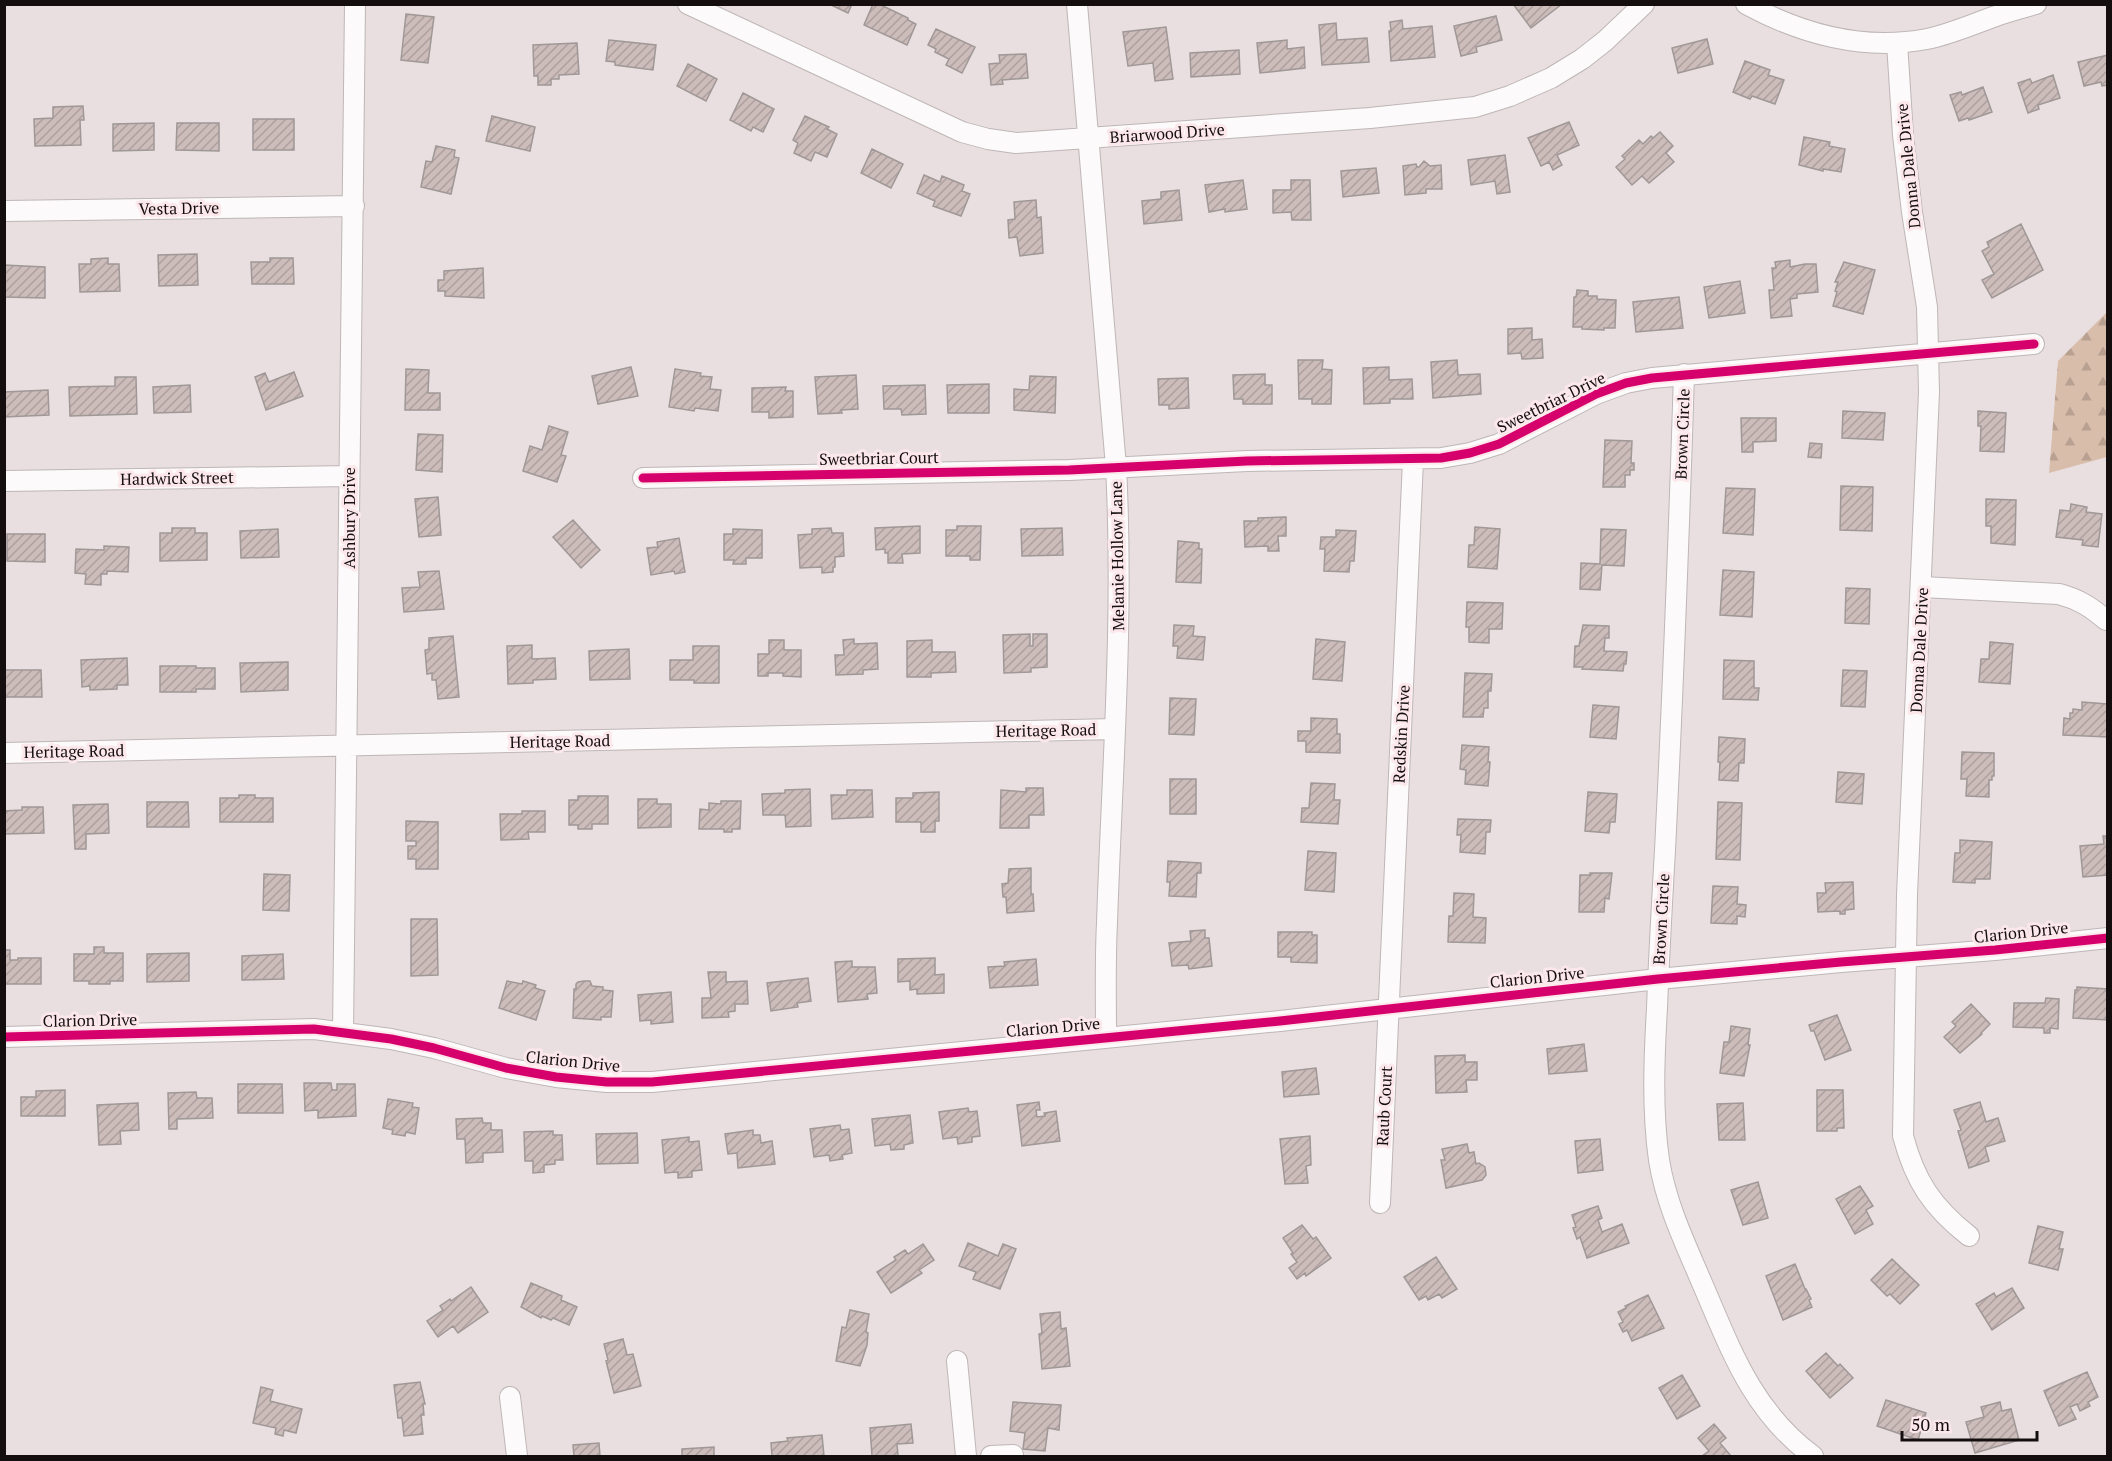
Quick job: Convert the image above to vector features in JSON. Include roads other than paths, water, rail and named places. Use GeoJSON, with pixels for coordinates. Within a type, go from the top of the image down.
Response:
{"type":"FeatureCollection","features":[{"type":"Feature","properties":{"kind":"street","name":"Ashbury Drive"},"geometry":{"type":"LineString","coordinates":[[343,1032],[355,4]]}},
{"type":"Feature","properties":{"kind":"street","name":"Briarwood Drive"},"geometry":{"type":"LineString","coordinates":[[688,4],[962,132],[988,140],[1016,143],[1370,118],[1475,107],[1510,96],[1551,78],[1582,59],[1605,41],[1644,4]]}},
{"type":"Feature","properties":{"kind":"street","name":"Melanie Hollow Lane"},"geometry":{"type":"LineString","coordinates":[[1077,4],[1116,467],[1119,532],[1120,612],[1107,926],[1106,1037]]}},
{"type":"Feature","properties":{"kind":"street"},"geometry":{"type":"LineString","coordinates":[[1746,4],[1771,18],[1827,36],[1870,43],[1897,43],[1927,39],[2036,4]]}},
{"type":"Feature","properties":{"kind":"street","name":"Donna Dale Drive"},"geometry":{"type":"LineString","coordinates":[[1897,43],[1903,135],[1927,307],[1929,353],[1922,587],[1906,894],[1903,1136],[1920,1184],[1942,1213],[1969,1236]]}},
{"type":"Feature","properties":{"kind":"street","name":"Vesta Drive"},"geometry":{"type":"LineString","coordinates":[[4,211],[354,206]]}},
{"type":"Feature","properties":{"kind":"street","name":"Sweetbriar Drive"},"geometry":{"type":"LineString","coordinates":[[1116,467],[1247,461],[1441,458],[1470,453],[1515,436],[1596,394],[1626,383],[1684,374],[2034,344]]}},
{"type":"Feature","properties":{"kind":"street","name":"Brown Circle"},"geometry":{"type":"LineString","coordinates":[[1684,374],[1675,666],[1654,1053],[1655,1125],[1660,1163],[1676,1222],[1741,1373],[1758,1401],[1775,1421],[1813,1456]]}},
{"type":"Feature","properties":{"kind":"street","name":"Redskin Drive"},"geometry":{"type":"LineString","coordinates":[[1389,1009],[1413,460]]}},
{"type":"Feature","properties":{"kind":"street","name":"Sweetbriar Court"},"geometry":{"type":"LineString","coordinates":[[643,478],[1116,467]]}},
{"type":"Feature","properties":{"kind":"street","name":"Hardwick Street"},"geometry":{"type":"LineString","coordinates":[[4,481],[349,476]]}},
{"type":"Feature","properties":{"kind":"street"},"geometry":{"type":"LineString","coordinates":[[1922,587],[2059,594],[2077,599],[2093,608],[2106,620]]}},
{"type":"Feature","properties":{"kind":"street","name":"Heritage Road"},"geometry":{"type":"LineString","coordinates":[[4,753],[1115,729]]}},
{"type":"Feature","properties":{"kind":"street","name":"Clarion Drive"},"geometry":{"type":"LineString","coordinates":[[4,1037],[314,1029],[391,1039],[506,1068],[556,1077],[652,1082],[1389,1009],[1658,979],[2108,938]]}},
{"type":"Feature","properties":{"kind":"street","name":"Raub Court"},"geometry":{"type":"LineString","coordinates":[[1380,1203],[1389,1009]]}},
{"type":"Feature","properties":{"kind":"street"},"geometry":{"type":"LineString","coordinates":[[957,1362],[966,1456]]}},
{"type":"Feature","properties":{"kind":"street"},"geometry":{"type":"LineString","coordinates":[[510,1397],[517,1456]]}},
{"type":"Feature","properties":{"kind":"street"},"geometry":{"type":"LineString","coordinates":[[991,1456],[1014,1455]]}}]}
